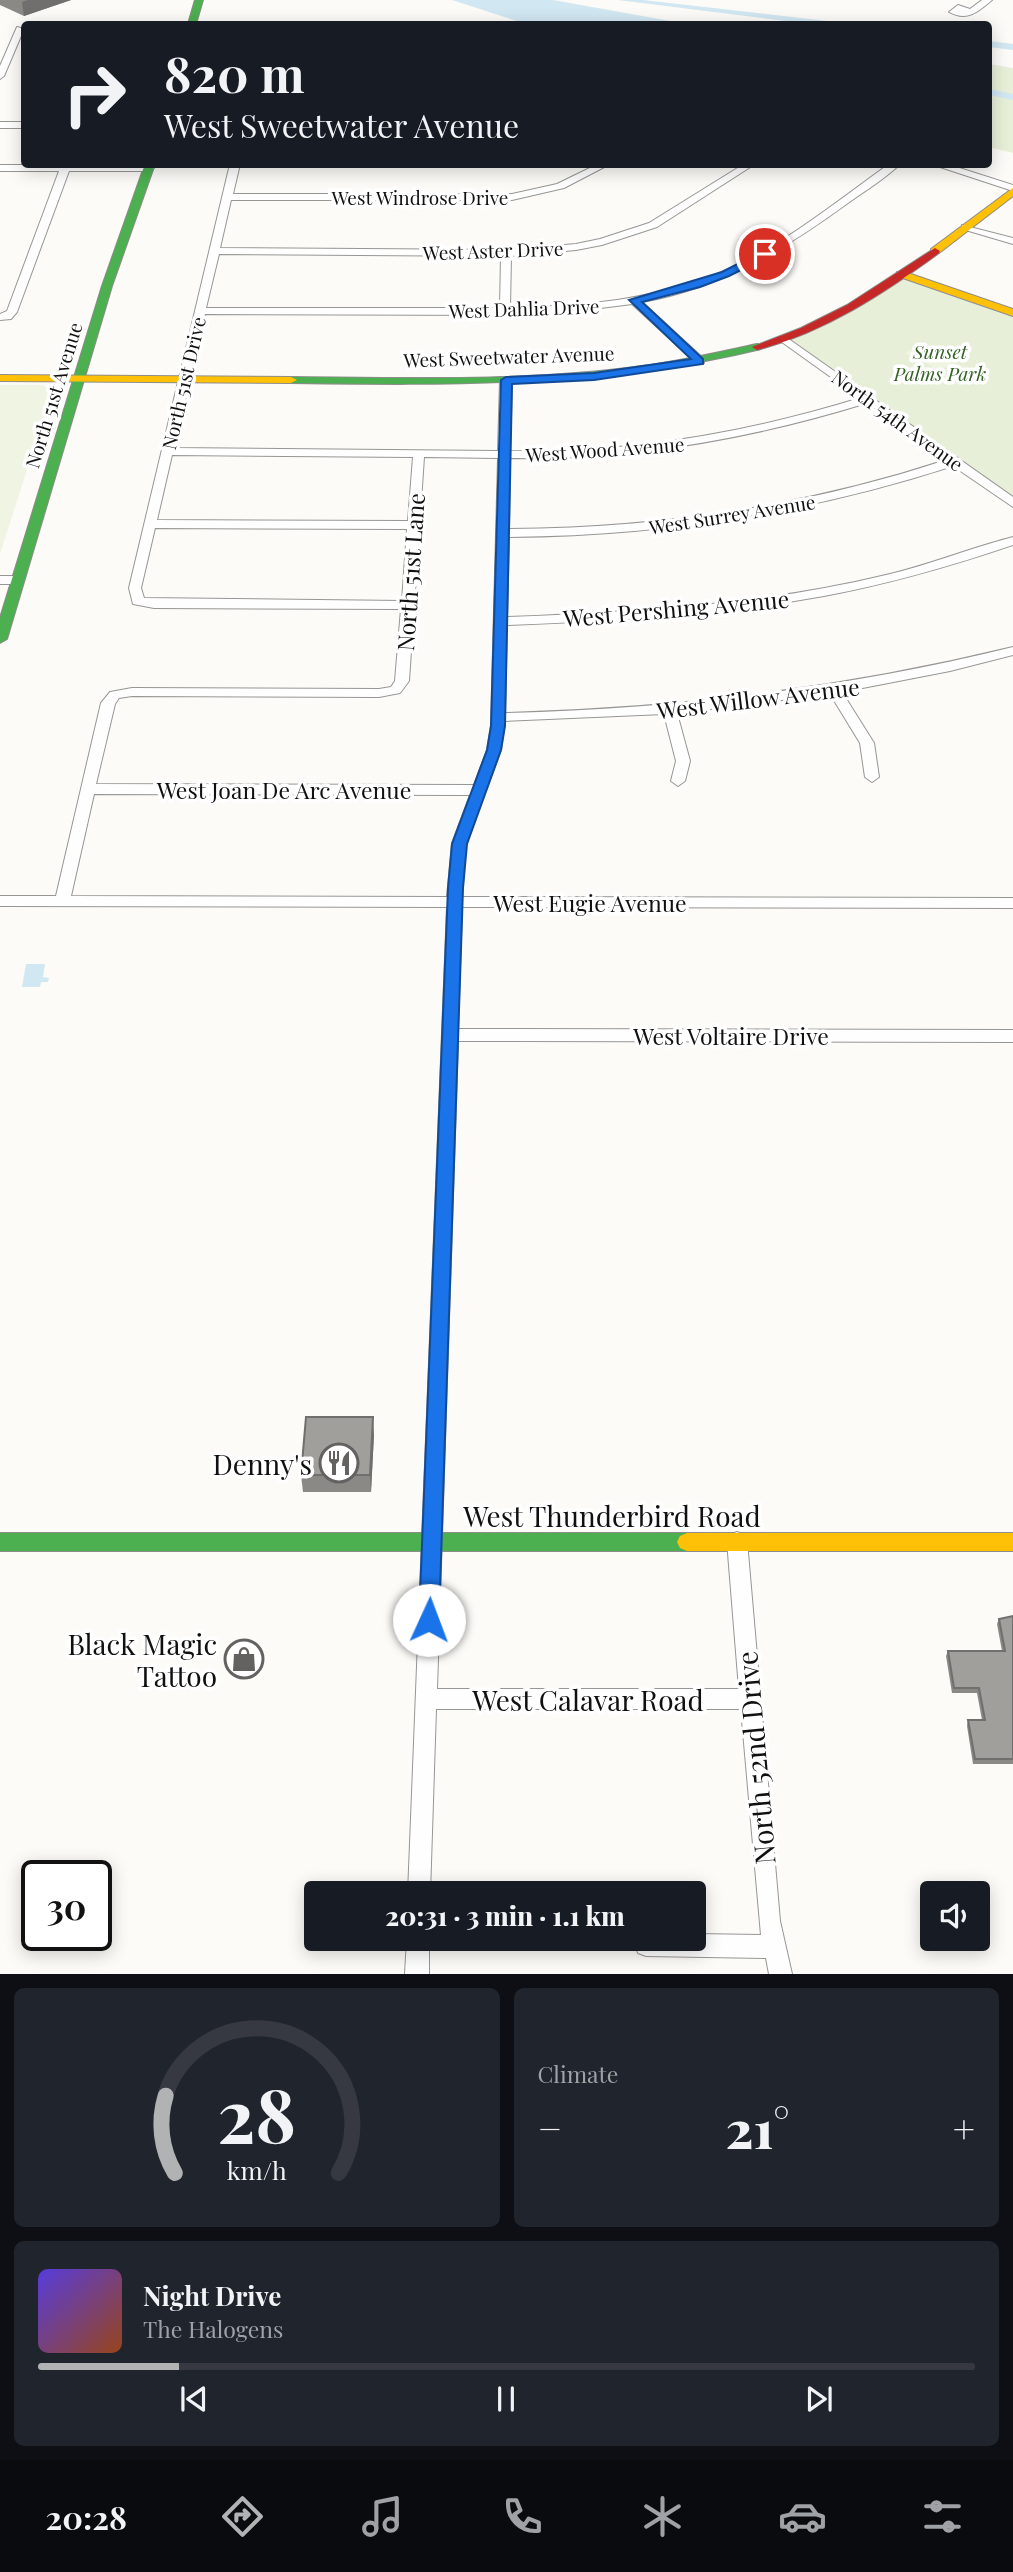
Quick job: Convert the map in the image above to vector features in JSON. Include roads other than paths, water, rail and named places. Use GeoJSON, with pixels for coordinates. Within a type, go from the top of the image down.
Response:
{"type":"FeatureCollection","features":[{"type":"Feature","properties":{"kind":"main road"},"geometry":{"type":"LineString","coordinates":[[193,21],[199,0]]}},
{"type":"Feature","properties":{"kind":"main road","name":"North 51st Avenue"},"geometry":{"type":"LineString","coordinates":[[0,639],[107,286],[149,168]]}},
{"type":"Feature","properties":{"kind":"main road","name":"West Sweetwater Avenue"},"geometry":{"type":"LineString","coordinates":[[0,378],[506,380],[608,375],[699,361],[783,338],[853,307],[966,227],[1013,190]]}},
{"type":"Feature","properties":{"kind":"main road"},"geometry":{"type":"LineString","coordinates":[[901,274],[1013,313]]}},
{"type":"Feature","properties":{"kind":"main road","name":"West Thunderbird Road"},"geometry":{"type":"LineString","coordinates":[[0,1542],[1013,1542]]}},
{"type":"Feature","properties":{"kind":"street"},"geometry":{"type":"LineString","coordinates":[[972,11],[988,0]]}},
{"type":"Feature","properties":{"kind":"street"},"geometry":{"type":"LineString","coordinates":[[0,76],[20,29]]}},
{"type":"Feature","properties":{"kind":"street"},"geometry":{"type":"LineString","coordinates":[[0,46],[21,46]]}},
{"type":"Feature","properties":{"kind":"street"},"geometry":{"type":"LineString","coordinates":[[0,125],[21,125]]}},
{"type":"Feature","properties":{"kind":"street"},"geometry":{"type":"LineString","coordinates":[[0,168],[65,168],[12,312],[3,317]]}},
{"type":"Feature","properties":{"kind":"street","name":"North 51st Drive"},"geometry":{"type":"LineString","coordinates":[[234,168],[135,588],[138,601],[154,604],[408,605]]}},
{"type":"Feature","properties":{"kind":"street","name":"West Windrose Drive"},"geometry":{"type":"LineString","coordinates":[[227,197],[512,197],[552,190],[580,180],[600,168]]}},
{"type":"Feature","properties":{"kind":"street","name":"West Aster Drive"},"geometry":{"type":"LineString","coordinates":[[214,251],[506,253],[576,247],[639,230],[670,215],[745,168]]}},
{"type":"Feature","properties":{"kind":"street","name":"West Dahlia Drive"},"geometry":{"type":"LineString","coordinates":[[200,311],[505,312],[571,310],[635,300],[697,284],[752,261],[890,168]]}},
{"type":"Feature","properties":{"kind":"street"},"geometry":{"type":"LineString","coordinates":[[947,168],[1013,190]]}},
{"type":"Feature","properties":{"kind":"street"},"geometry":{"type":"LineString","coordinates":[[966,227],[1013,241]]}},
{"type":"Feature","properties":{"kind":"street"},"geometry":{"type":"LineString","coordinates":[[505,312],[506,253]]}},
{"type":"Feature","properties":{"kind":"street"},"geometry":{"type":"LineString","coordinates":[[635,300],[699,361]]}},
{"type":"Feature","properties":{"kind":"street","name":"North 54th Avenue"},"geometry":{"type":"LineString","coordinates":[[783,338],[1013,503]]}},
{"type":"Feature","properties":{"kind":"street"},"geometry":{"type":"LineString","coordinates":[[420,1881],[455,902],[460,844],[494,750],[499,717],[506,380]]}},
{"type":"Feature","properties":{"kind":"street","name":"West Wood Avenue"},"geometry":{"type":"LineString","coordinates":[[167,451],[504,455],[599,452],[700,441],[807,418],[869,399]]}},
{"type":"Feature","properties":{"kind":"street","name":"North 51st Lane"},"geometry":{"type":"LineString","coordinates":[[88,789],[108,704],[115,695],[132,692],[379,693],[395,690],[402,681],[419,452]]}},
{"type":"Feature","properties":{"kind":"street","name":"West Surrey Avenue"},"geometry":{"type":"LineString","coordinates":[[502,533],[608,530],[715,520],[826,499],[956,461]]}},
{"type":"Feature","properties":{"kind":"street"},"geometry":{"type":"LineString","coordinates":[[150,524],[413,525]]}},
{"type":"Feature","properties":{"kind":"street","name":"West Pershing Avenue"},"geometry":{"type":"LineString","coordinates":[[499,621],[617,618],[760,605],[920,571],[1013,541]]}},
{"type":"Feature","properties":{"kind":"street"},"geometry":{"type":"LineString","coordinates":[[0,580],[18,580]]}},
{"type":"Feature","properties":{"kind":"street","name":"West Willow Avenue"},"geometry":{"type":"LineString","coordinates":[[499,717],[670,711],[835,691],[911,677],[1013,652]]}},
{"type":"Feature","properties":{"kind":"street"},"geometry":{"type":"LineString","coordinates":[[835,691],[867,743],[872,776]]}},
{"type":"Feature","properties":{"kind":"street"},"geometry":{"type":"LineString","coordinates":[[670,711],[683,761],[678,781]]}},
{"type":"Feature","properties":{"kind":"street"},"geometry":{"type":"LineString","coordinates":[[62,901],[88,789]]}},
{"type":"Feature","properties":{"kind":"street","name":"West Joan De Arc Avenue"},"geometry":{"type":"LineString","coordinates":[[88,789],[479,790]]}},
{"type":"Feature","properties":{"kind":"street","name":"West Eugie Avenue"},"geometry":{"type":"LineString","coordinates":[[0,901],[1013,902]]}},
{"type":"Feature","properties":{"kind":"street","name":"West Voltaire Drive"},"geometry":{"type":"LineString","coordinates":[[449,1035],[1013,1036]]}},
{"type":"Feature","properties":{"kind":"street","name":"North 52nd Drive"},"geometry":{"type":"LineString","coordinates":[[737,1541],[773,1947],[781,1973]]}},
{"type":"Feature","properties":{"kind":"street","name":"West Calavar Road"},"geometry":{"type":"LineString","coordinates":[[427,1699],[750,1699]]}},
{"type":"Feature","properties":{"kind":"street"},"geometry":{"type":"LineString","coordinates":[[706,1946],[773,1947]]}},
{"type":"Feature","properties":{"kind":"street"},"geometry":{"type":"LineString","coordinates":[[416,1973],[417,1951]]}},
{"type":"Feature","properties":{"kind":"water"},"geometry":{"type":"Polygon","coordinates":[[[452,0],[553,0],[670,21],[517,21],[452,0]]]}},
{"type":"Feature","properties":{"kind":"water"},"geometry":{"type":"Polygon","coordinates":[[[26,964],[45,964],[43,977],[49,978],[48,982],[41,982],[40,987],[22,987],[26,964]]]}},
{"type":"Feature","properties":{"kind":"waterway"},"geometry":{"type":"LineString","coordinates":[[622,0],[801,21]]}},
{"type":"Feature","properties":{"kind":"waterway"},"geometry":{"type":"LineString","coordinates":[[992,44],[1013,47]]}},
{"type":"Feature","properties":{"kind":"waterway"},"geometry":{"type":"LineString","coordinates":[[992,93],[1013,97]]}},
{"type":"Feature","properties":{"kind":"place","name":"Denny's"},"geometry":{"type":"Point","coordinates":[339,1463]}},
{"type":"Feature","properties":{"kind":"place","name":"Black Magic Tattoo"},"geometry":{"type":"Point","coordinates":[244,1659]}},
{"type":"Feature","properties":{"kind":"park label","name":"Sunset Palms Park"},"geometry":{"type":"Point","coordinates":[940,362]}}]}
